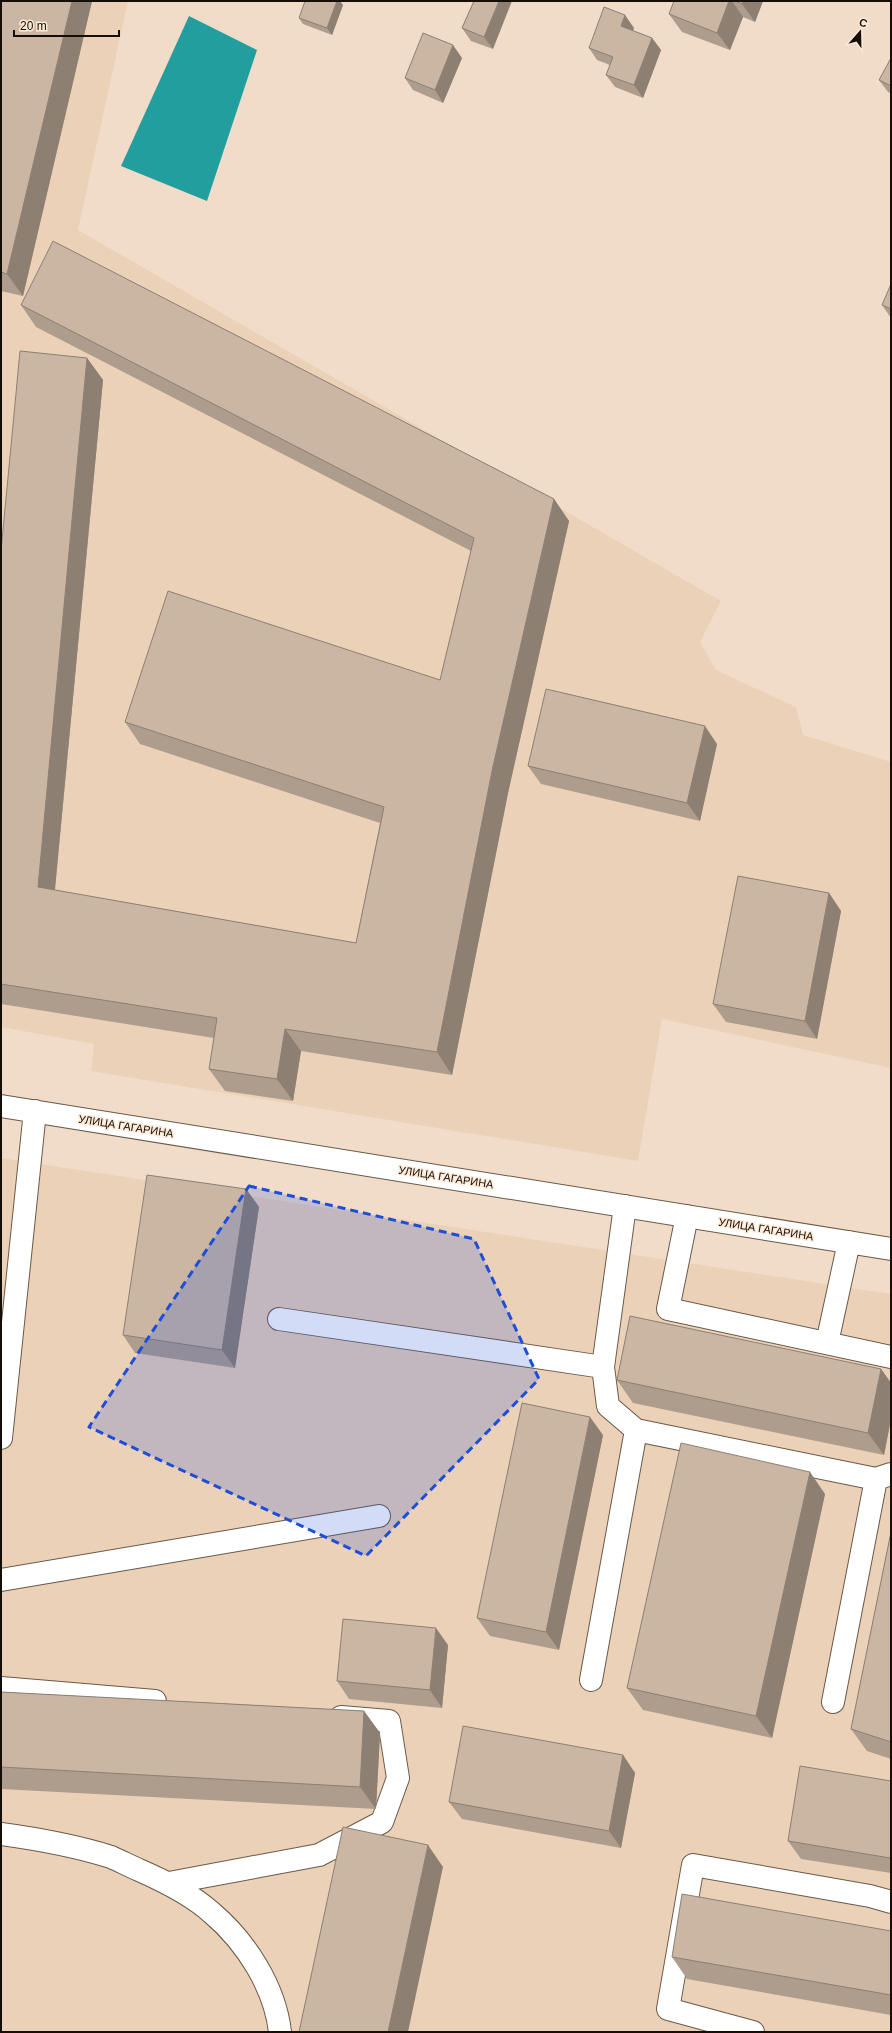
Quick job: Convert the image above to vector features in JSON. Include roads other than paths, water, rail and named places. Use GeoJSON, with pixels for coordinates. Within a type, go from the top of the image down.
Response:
{"type":"FeatureCollection","features":[{"type":"Feature","properties":{"kind":"street","name":"УЛИЦА ГАГАРИНА"},"geometry":{"type":"LineString","coordinates":[[1,1106],[891,1249]]}},
{"type":"Feature","properties":{"kind":"street"},"geometry":{"type":"LineString","coordinates":[[1,1438],[35,1111]]}},
{"type":"Feature","properties":{"kind":"street"},"geometry":{"type":"LineString","coordinates":[[625,1206],[603,1367],[608,1406],[636,1430],[883,1476],[833,1702]]}},
{"type":"Feature","properties":{"kind":"street"},"geometry":{"type":"LineString","coordinates":[[687,1216],[668,1309],[891,1357]]}},
{"type":"Feature","properties":{"kind":"street"},"geometry":{"type":"LineString","coordinates":[[828,1343],[849,1242]]}},
{"type":"Feature","properties":{"kind":"street"},"geometry":{"type":"LineString","coordinates":[[279,1319],[603,1367]]}},
{"type":"Feature","properties":{"kind":"street"},"geometry":{"type":"LineString","coordinates":[[591,1680],[636,1430]]}},
{"type":"Feature","properties":{"kind":"street"},"geometry":{"type":"LineString","coordinates":[[1,1580],[379,1516]]}},
{"type":"Feature","properties":{"kind":"street"},"geometry":{"type":"LineString","coordinates":[[1,1688],[175,1703]]}},
{"type":"Feature","properties":{"kind":"street"},"geometry":{"type":"LineString","coordinates":[[169,1883],[319,1855],[382,1822],[398,1778],[389,1721],[318,1715]]}},
{"type":"Feature","properties":{"kind":"street"},"geometry":{"type":"LineString","coordinates":[[1,1834],[37,1838],[112,1858],[169,1883],[212,1913],[242,1944],[262,1975],[273,2003],[280,2032]]}},
{"type":"Feature","properties":{"kind":"street"},"geometry":{"type":"LineString","coordinates":[[753,2032],[668,2009],[693,1865],[870,1896],[891,1902]]}},
{"type":"Feature","properties":{"kind":"water"},"geometry":{"type":"Polygon","coordinates":[[[189,16],[257,50],[207,201],[121,166],[189,16]]]}}]}
